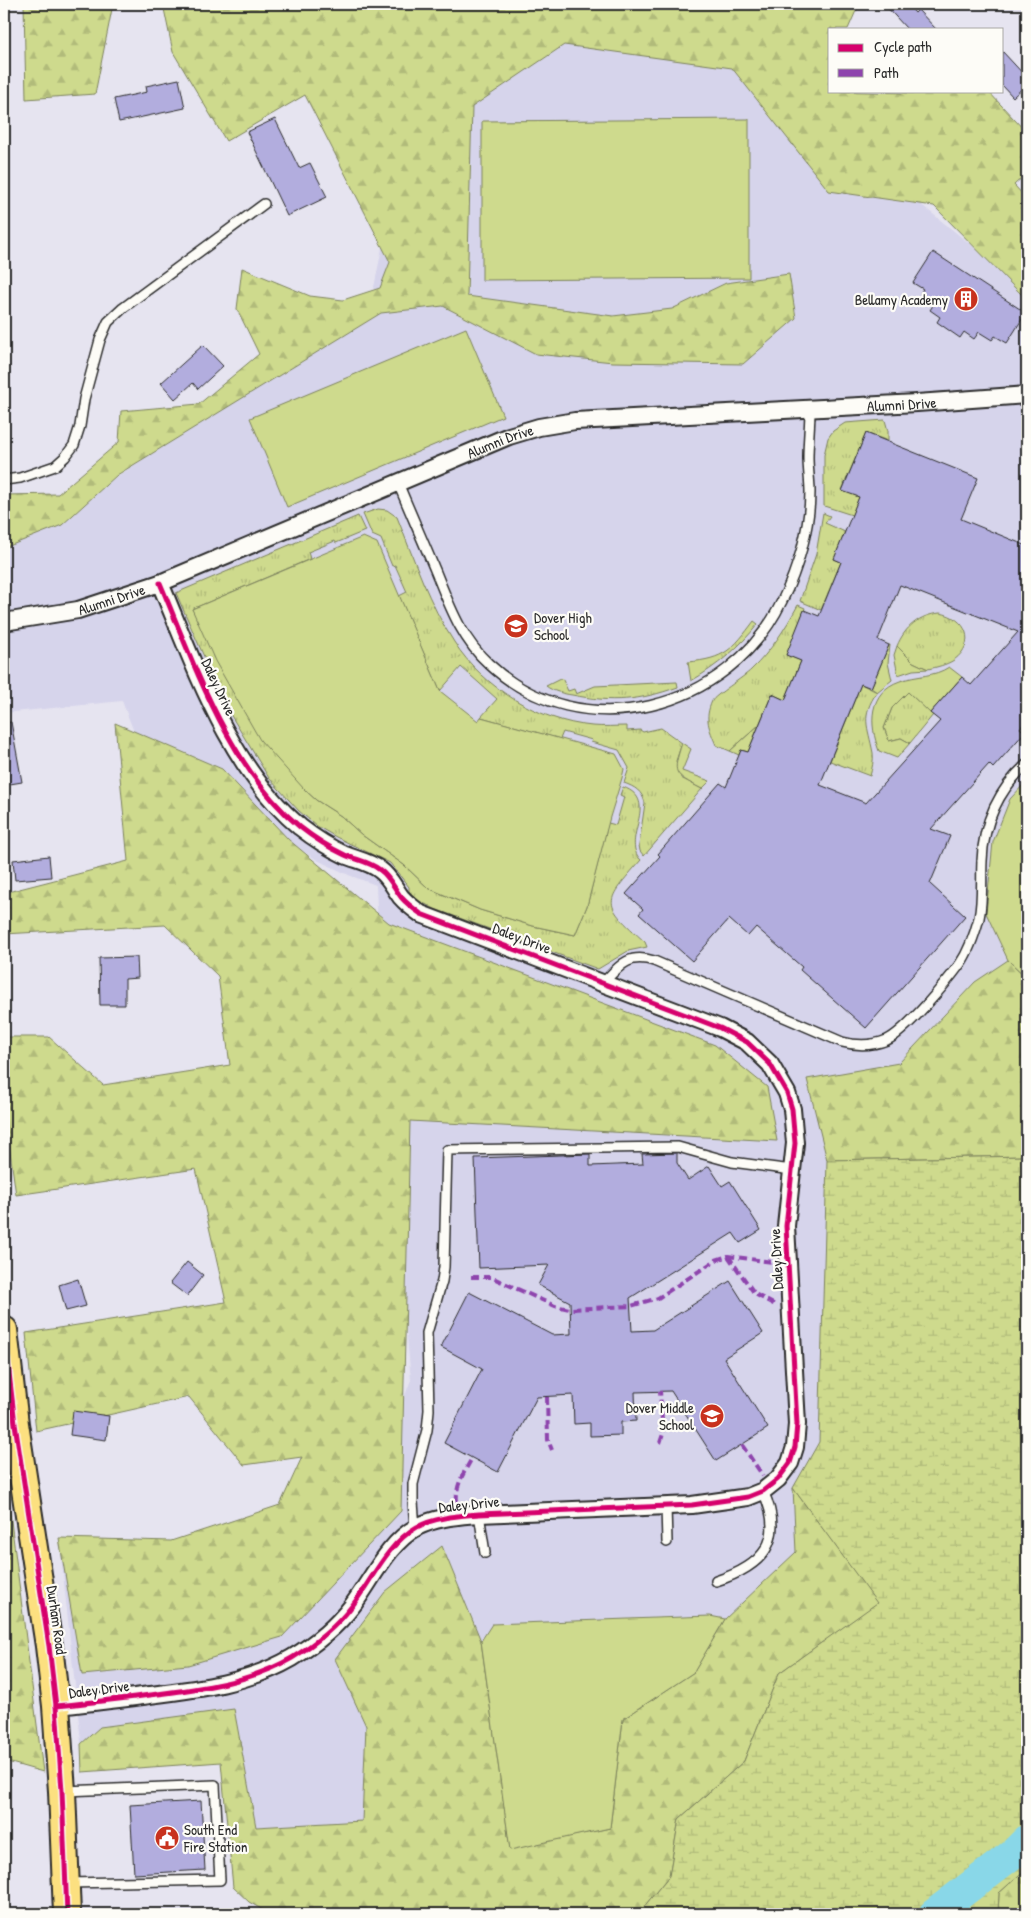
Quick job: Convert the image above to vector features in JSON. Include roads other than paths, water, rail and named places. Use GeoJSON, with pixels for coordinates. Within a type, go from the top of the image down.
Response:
{"type":"FeatureCollection","features":[{"type":"Feature","properties":{"kind":"main road","name":"Durham Road"},"geometry":{"type":"LineString","coordinates":[[4,1330],[15,1424],[49,1646],[56,1706],[67,1914]]}},
{"type":"Feature","properties":{"kind":"street","name":"Alumni Drive"},"geometry":{"type":"LineString","coordinates":[[4,622],[78,610],[160,583],[510,436],[557,423],[1027,395]]}},
{"type":"Feature","properties":{"kind":"street","name":"Daley Drive"},"geometry":{"type":"LineString","coordinates":[[56,1706],[184,1691],[252,1676],[273,1668],[301,1652],[334,1626],[352,1606],[382,1562],[397,1544],[416,1528],[444,1518],[479,1514],[666,1506],[733,1500],[763,1492],[778,1479],[790,1463],[797,1424],[786,1226],[795,1143],[792,1109],[779,1078],[759,1052],[734,1034],[604,982],[421,914],[407,904],[382,871],[370,864],[346,855],[315,838],[284,813],[254,778],[224,727],[160,583]]}},
{"type":"Feature","properties":{"kind":"lane"},"geometry":{"type":"LineString","coordinates":[[4,480],[20,478],[55,466],[74,445],[100,340],[108,322],[123,308],[264,204]]}},
{"type":"Feature","properties":{"kind":"lane"},"geometry":{"type":"LineString","coordinates":[[398,483],[456,621],[470,642],[489,664],[515,684],[536,696],[558,704],[597,711],[624,711],[672,700],[699,688],[730,667],[749,650],[767,627],[782,601],[795,570],[808,518],[810,493],[808,458],[810,409]]}},
{"type":"Feature","properties":{"kind":"lane"},"geometry":{"type":"LineString","coordinates":[[604,982],[621,964],[639,957],[654,961],[842,1042],[863,1045],[886,1040],[897,1034],[910,1021],[961,963],[972,939],[979,916],[983,845],[990,818],[1003,791],[1027,764]]}},
{"type":"Feature","properties":{"kind":"lane"},"geometry":{"type":"LineString","coordinates":[[416,1528],[413,1484],[427,1430],[429,1410],[427,1332],[444,1267],[447,1150],[678,1147],[732,1162],[792,1170]]}},
{"type":"Feature","properties":{"kind":"lane"},"geometry":{"type":"LineString","coordinates":[[716,1581],[741,1572],[755,1562],[770,1541],[773,1530],[772,1518],[770,1506],[763,1492]]}},
{"type":"Feature","properties":{"kind":"lane"},"geometry":{"type":"LineString","coordinates":[[666,1506],[667,1542]]}},
{"type":"Feature","properties":{"kind":"lane"},"geometry":{"type":"LineString","coordinates":[[479,1514],[485,1553]]}},
{"type":"Feature","properties":{"kind":"lane"},"geometry":{"type":"LineString","coordinates":[[62,1792],[215,1785],[220,1880],[65,1883]]}},
{"type":"Feature","properties":{"kind":"waterway"},"geometry":{"type":"LineString","coordinates":[[934,1914],[1014,1853],[1027,1840]]}},
{"type":"Feature","properties":{"kind":"place","name":"Bellamy Academy"},"geometry":{"type":"Point","coordinates":[966,299]}},
{"type":"Feature","properties":{"kind":"place","name":"Dover High School"},"geometry":{"type":"Point","coordinates":[516,626]}},
{"type":"Feature","properties":{"kind":"place","name":"Dover Middle School"},"geometry":{"type":"Point","coordinates":[712,1416]}},
{"type":"Feature","properties":{"kind":"place","name":"South End Fire Station"},"geometry":{"type":"Point","coordinates":[167,1838]}}]}
